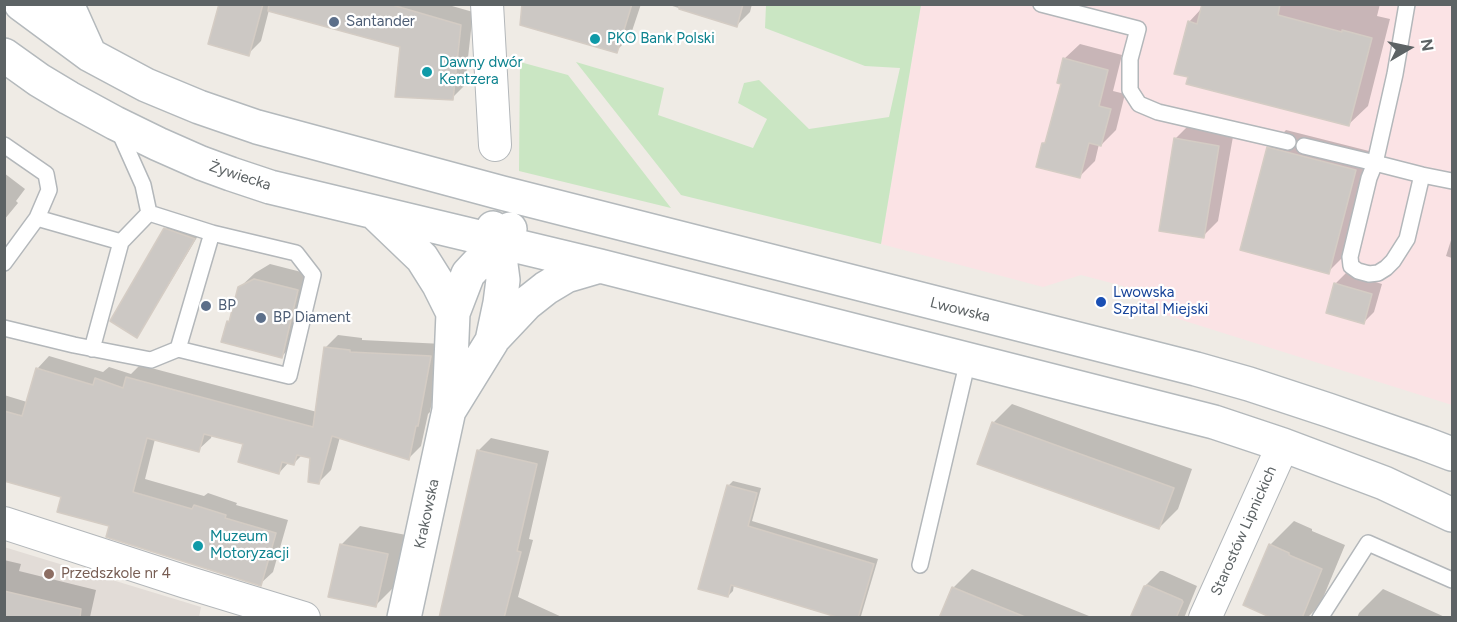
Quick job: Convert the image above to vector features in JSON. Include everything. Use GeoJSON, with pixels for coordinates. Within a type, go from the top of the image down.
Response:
{"type":"FeatureCollection","features":[{"type":"Feature","properties":{"kind":"main road"},"geometry":{"type":"LineString","coordinates":[[21,4],[90,55],[146,85],[199,107],[247,124],[463,182]]}},
{"type":"Feature","properties":{"kind":"main road"},"geometry":{"type":"LineString","coordinates":[[67,4],[90,55]]}},
{"type":"Feature","properties":{"kind":"main road","name":"Żywiecka"},"geometry":{"type":"LineString","coordinates":[[4,55],[69,98],[115,123],[201,163],[270,187],[498,241]]}},
{"type":"Feature","properties":{"kind":"main road","name":"Lwowska"},"geometry":{"type":"LineString","coordinates":[[463,182],[1196,369],[1249,384],[1452,454]]}},
{"type":"Feature","properties":{"kind":"main road","name":"Krakowska"},"geometry":{"type":"LineString","coordinates":[[449,410],[492,340],[503,280],[498,241],[487,211],[463,182]]}},
{"type":"Feature","properties":{"kind":"main road","name":"Krakowska"},"geometry":{"type":"LineString","coordinates":[[404,618],[449,410],[453,312],[468,274],[517,221],[550,205]]}},
{"type":"Feature","properties":{"kind":"main road"},"geometry":{"type":"LineString","coordinates":[[372,211],[422,258],[453,312]]}},
{"type":"Feature","properties":{"kind":"main road"},"geometry":{"type":"LineString","coordinates":[[498,241],[1214,423],[1283,445],[1384,483],[1452,515]]}},
{"type":"Feature","properties":{"kind":"main road"},"geometry":{"type":"LineString","coordinates":[[492,340],[527,303],[546,288],[566,276],[600,266]]}},
{"type":"Feature","properties":{"kind":"street"},"geometry":{"type":"LineString","coordinates":[[487,4],[495,145]]}},
{"type":"Feature","properties":{"kind":"street","name":"Starostów Lipnickich"},"geometry":{"type":"LineString","coordinates":[[1205,618],[1283,445]]}},
{"type":"Feature","properties":{"kind":"street"},"geometry":{"type":"LineString","coordinates":[[4,523],[304,618]]}},
{"type":"Feature","properties":{"kind":"lane"},"geometry":{"type":"LineString","coordinates":[[1041,4],[1138,29],[1131,60],[1130,90],[1139,104],[1158,112],[1288,142]]}},
{"type":"Feature","properties":{"kind":"lane"},"geometry":{"type":"LineString","coordinates":[[1407,4],[1376,163],[1369,178],[1350,257],[1352,266],[1358,271],[1369,274],[1378,273],[1386,268],[1400,250],[1407,238],[1422,175]]}},
{"type":"Feature","properties":{"kind":"lane"},"geometry":{"type":"LineString","coordinates":[[115,123],[143,185],[149,213]]}},
{"type":"Feature","properties":{"kind":"lane"},"geometry":{"type":"LineString","coordinates":[[4,145],[46,174],[49,190],[37,218],[4,263]]}},
{"type":"Feature","properties":{"kind":"lane"},"geometry":{"type":"LineString","coordinates":[[1304,146],[1452,181]]}},
{"type":"Feature","properties":{"kind":"lane"},"geometry":{"type":"LineString","coordinates":[[4,328],[92,349],[151,360],[177,349],[289,376],[313,275],[296,253],[212,233],[149,213]]}},
{"type":"Feature","properties":{"kind":"lane"},"geometry":{"type":"LineString","coordinates":[[92,349],[121,242],[149,213]]}},
{"type":"Feature","properties":{"kind":"lane"},"geometry":{"type":"LineString","coordinates":[[37,218],[121,242]]}},
{"type":"Feature","properties":{"kind":"lane"},"geometry":{"type":"LineString","coordinates":[[177,349],[212,233]]}},
{"type":"Feature","properties":{"kind":"lane"},"geometry":{"type":"LineString","coordinates":[[920,565],[968,360]]}},
{"type":"Feature","properties":{"kind":"lane"},"geometry":{"type":"LineString","coordinates":[[1320,618],[1368,543],[1452,580]]}},
{"type":"Feature","properties":{"kind":"shaded area"},"geometry":{"type":"Polygon","coordinates":[[[921,5],[1452,5],[1452,405],[1150,310],[1123,286],[1081,275],[1043,287],[881,244],[921,5]]]}},
{"type":"Feature","properties":{"kind":"shaded area","name":"Przedszkole nr 4"},"geometry":{"type":"Polygon","coordinates":[[[4,547],[201,607],[199,617],[5,617],[4,547]]]}},
{"type":"Feature","properties":{"kind":"green space"},"geometry":{"type":"Polygon","coordinates":[[[766,5],[921,5],[881,244],[681,195],[576,62],[664,88],[658,115],[753,148],[767,119],[738,103],[744,83],[759,80],[809,129],[889,117],[900,68],[865,66],[765,28],[766,5]]]}},
{"type":"Feature","properties":{"kind":"green space"},"geometry":{"type":"Polygon","coordinates":[[[520,62],[568,75],[671,208],[519,171],[520,62]]]}},
{"type":"Feature","properties":{"kind":"building"},"geometry":{"type":"Polygon","coordinates":[[[219,4],[263,4],[249,56],[208,44],[219,4]]]}},
{"type":"Feature","properties":{"kind":"building","name":"Dawny dwór Kentzera"},"geometry":{"type":"Polygon","coordinates":[[[269,4],[389,4],[461,25],[453,100],[395,97],[400,47],[268,11],[269,4]]]}},
{"type":"Feature","properties":{"kind":"building","name":"PKO Bank Polski"},"geometry":{"type":"Polygon","coordinates":[[[522,4],[632,4],[617,53],[520,25],[522,4]]]}},
{"type":"Feature","properties":{"kind":"building"},"geometry":{"type":"Polygon","coordinates":[[[679,4],[743,4],[737,27],[679,9],[679,4]]]}},
{"type":"Feature","properties":{"kind":"building"},"geometry":{"type":"Polygon","coordinates":[[[1202,4],[1280,4],[1278,15],[1372,38],[1349,126],[1186,84],[1188,77],[1174,74],[1188,21],[1197,24],[1202,4]]]}},
{"type":"Feature","properties":{"kind":"building"},"geometry":{"type":"Polygon","coordinates":[[[1063,58],[1108,70],[1099,106],[1111,109],[1101,146],[1089,143],[1080,178],[1036,167],[1061,84],[1057,83],[1063,58]]]}},
{"type":"Feature","properties":{"kind":"building"},"geometry":{"type":"Polygon","coordinates":[[[1174,138],[1219,146],[1204,238],[1159,231],[1174,138]]]}},
{"type":"Feature","properties":{"kind":"building"},"geometry":{"type":"Polygon","coordinates":[[[1267,147],[1356,170],[1329,274],[1240,250],[1267,147]]]}},
{"type":"Feature","properties":{"kind":"building"},"geometry":{"type":"Polygon","coordinates":[[[164,228],[195,239],[137,338],[110,321],[164,228]]]}},
{"type":"Feature","properties":{"kind":"building","name":"BP Diament"},"geometry":{"type":"Polygon","coordinates":[[[254,279],[298,290],[282,358],[221,342],[238,287],[254,279]]]}},
{"type":"Feature","properties":{"kind":"building"},"geometry":{"type":"Polygon","coordinates":[[[1334,283],[1372,294],[1364,324],[1326,313],[1334,283]]]}},
{"type":"Feature","properties":{"kind":"building"},"geometry":{"type":"Polygon","coordinates":[[[324,347],[350,350],[350,352],[431,356],[409,460],[332,436],[319,484],[308,482],[310,458],[297,455],[294,465],[282,462],[279,474],[238,462],[243,444],[204,434],[199,452],[147,438],[133,492],[192,509],[194,505],[226,515],[225,518],[276,533],[261,586],[106,537],[109,526],[57,512],[61,497],[4,481],[4,411],[22,416],[36,368],[93,385],[95,378],[123,388],[126,377],[313,427],[324,347]]]}},
{"type":"Feature","properties":{"kind":"building"},"geometry":{"type":"Polygon","coordinates":[[[992,422],[1174,488],[1159,529],[977,464],[992,422]]]}},
{"type":"Feature","properties":{"kind":"building"},"geometry":{"type":"Polygon","coordinates":[[[477,450],[537,464],[517,551],[521,552],[504,618],[439,618],[477,450]]]}},
{"type":"Feature","properties":{"kind":"building"},"geometry":{"type":"Polygon","coordinates":[[[727,485],[757,493],[748,526],[874,564],[858,618],[840,618],[731,585],[728,597],[698,589],[727,485]]]}},
{"type":"Feature","properties":{"kind":"building"},"geometry":{"type":"Polygon","coordinates":[[[340,544],[388,554],[376,607],[328,597],[340,544]]]}},
{"type":"Feature","properties":{"kind":"building"},"geometry":{"type":"Polygon","coordinates":[[[1269,544],[1322,569],[1302,618],[1272,618],[1243,605],[1269,544]]]}},
{"type":"Feature","properties":{"kind":"building"},"geometry":{"type":"Polygon","coordinates":[[[1147,585],[1182,600],[1176,618],[1130,618],[1144,586],[1147,585]]]}},
{"type":"Feature","properties":{"kind":"building"},"geometry":{"type":"Polygon","coordinates":[[[952,587],[1025,617],[1025,618],[939,618],[952,587]]]}},
{"type":"Feature","properties":{"kind":"building"},"geometry":{"type":"Polygon","coordinates":[[[4,591],[81,609],[80,618],[4,618],[4,591]]]}},
{"type":"Feature","properties":{"kind":"place","name":"Santander"},"geometry":{"type":"Point","coordinates":[334,22]}},
{"type":"Feature","properties":{"kind":"place","name":"PKO Bank Polski"},"geometry":{"type":"Point","coordinates":[595,39]}},
{"type":"Feature","properties":{"kind":"place","name":"Dawny dwór Kentzera"},"geometry":{"type":"Point","coordinates":[427,72]}},
{"type":"Feature","properties":{"kind":"place","name":"Lwowska Szpital Miejski"},"geometry":{"type":"Point","coordinates":[1101,302]}},
{"type":"Feature","properties":{"kind":"place","name":"BP"},"geometry":{"type":"Point","coordinates":[206,306]}},
{"type":"Feature","properties":{"kind":"place","name":"BP Diament"},"geometry":{"type":"Point","coordinates":[261,318]}},
{"type":"Feature","properties":{"kind":"place","name":"Muzeum Motoryzacji"},"geometry":{"type":"Point","coordinates":[198,546]}},
{"type":"Feature","properties":{"kind":"place","name":"Przedszkole nr 4"},"geometry":{"type":"Point","coordinates":[49,574]}}]}
